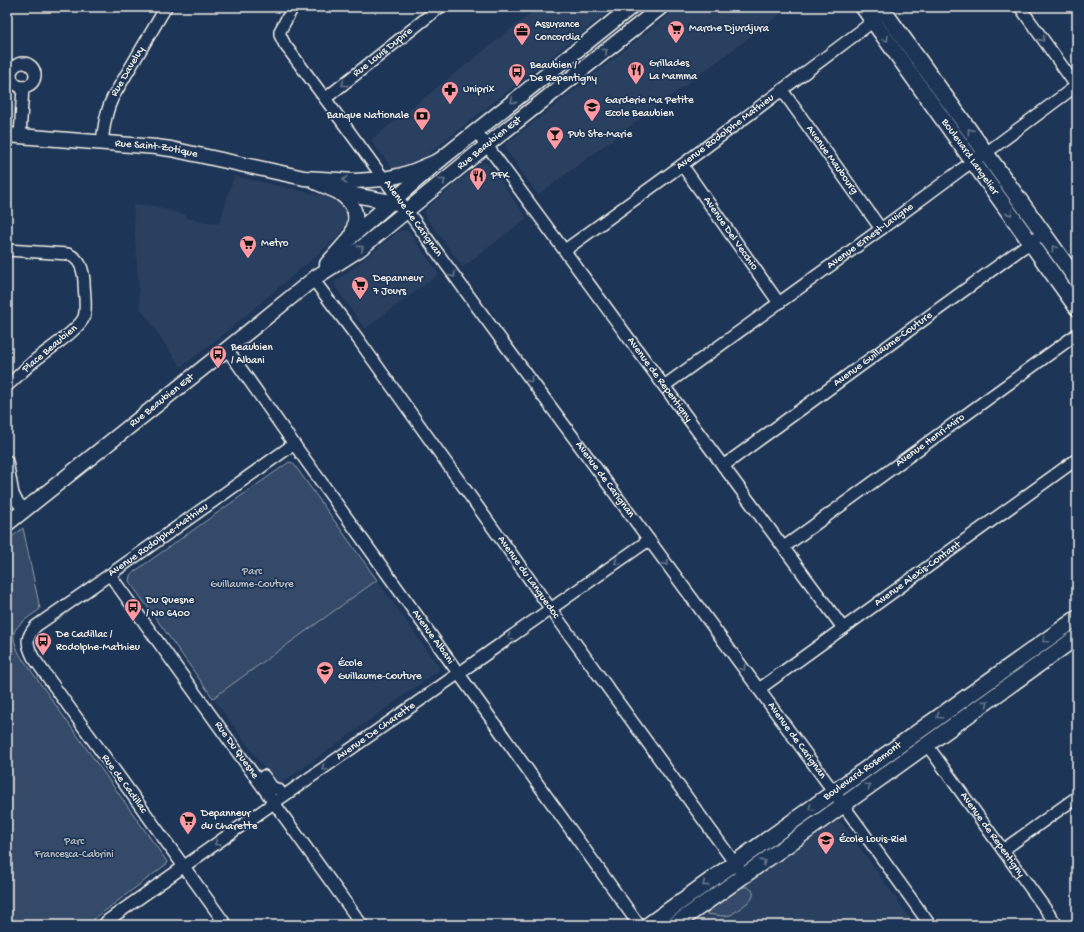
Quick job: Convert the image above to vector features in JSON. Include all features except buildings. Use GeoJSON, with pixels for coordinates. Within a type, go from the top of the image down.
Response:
{"type":"FeatureCollection","features":[{"type":"Feature","properties":{"kind":"main road","name":"Boulevard Langelier"},"geometry":{"type":"LineString","coordinates":[[863,7],[880,14],[985,153],[1077,280]]}},
{"type":"Feature","properties":{"kind":"main road","name":"Boulevard Langelier"},"geometry":{"type":"LineString","coordinates":[[880,14],[973,161],[1077,308]]}},
{"type":"Feature","properties":{"kind":"main road","name":"Boulevard Rosemont"},"geometry":{"type":"LineString","coordinates":[[648,925],[1077,618]]}},
{"type":"Feature","properties":{"kind":"main road","name":"Boulevard Rosemont"},"geometry":{"type":"LineString","coordinates":[[674,925],[1077,637]]}},
{"type":"Feature","properties":{"kind":"street","name":"Rue Daveluy"},"geometry":{"type":"LineString","coordinates":[[102,142],[108,106],[166,7]]}},
{"type":"Feature","properties":{"kind":"street","name":"Avenue de Carignan"},"geometry":{"type":"LineString","coordinates":[[293,7],[280,31],[281,40],[326,98],[402,204],[834,791],[930,925]]}},
{"type":"Feature","properties":{"kind":"street","name":"Rue Louis Dupire"},"geometry":{"type":"LineString","coordinates":[[326,98],[440,7]]}},
{"type":"Feature","properties":{"kind":"street","name":"Rue Beaubien Est"},"geometry":{"type":"LineString","coordinates":[[314,278],[352,237],[487,145],[661,7]]}},
{"type":"Feature","properties":{"kind":"street"},"geometry":{"type":"LineString","coordinates":[[1020,7],[1077,87]]}},
{"type":"Feature","properties":{"kind":"street","name":"Rue Beaubien Est"},"geometry":{"type":"LineString","coordinates":[[7,524],[314,278],[360,249],[402,204],[410,186],[476,130],[628,10]]}},
{"type":"Feature","properties":{"kind":"street"},"geometry":{"type":"LineString","coordinates":[[628,10],[636,26]]}},
{"type":"Feature","properties":{"kind":"street","name":"Avenue Rodolphe Mathieu"},"geometry":{"type":"LineString","coordinates":[[565,250],[682,165],[880,14]]}},
{"type":"Feature","properties":{"kind":"street"},"geometry":{"type":"LineString","coordinates":[[537,82],[548,96]]}},
{"type":"Feature","properties":{"kind":"street","name":"Avenue Ernest-Lavigne"},"geometry":{"type":"LineString","coordinates":[[664,386],[1077,87]]}},
{"type":"Feature","properties":{"kind":"street"},"geometry":{"type":"LineString","coordinates":[[13,136],[23,88]]}},
{"type":"Feature","properties":{"kind":"street","name":"Avenue Maubourg"},"geometry":{"type":"LineString","coordinates":[[782,90],[881,229]]}},
{"type":"Feature","properties":{"kind":"street","name":"Avenue de Repentigny"},"geometry":{"type":"LineString","coordinates":[[476,130],[843,628]]}},
{"type":"Feature","properties":{"kind":"street","name":"Rue Saint-Zotique"},"geometry":{"type":"LineString","coordinates":[[13,136],[102,142],[171,149],[304,178],[355,181],[384,179]]}},
{"type":"Feature","properties":{"kind":"street","name":"Rue Beaubien Est"},"geometry":{"type":"LineString","coordinates":[[384,179],[414,171],[440,160]]}},
{"type":"Feature","properties":{"kind":"street","name":"Avenue Del Vecchio"},"geometry":{"type":"LineString","coordinates":[[682,165],[779,303]]}},
{"type":"Feature","properties":{"kind":"street","name":"Rue Saint-Zotique"},"geometry":{"type":"LineString","coordinates":[[304,178],[336,191],[402,204]]}},
{"type":"Feature","properties":{"kind":"street"},"geometry":{"type":"LineString","coordinates":[[336,191],[350,202],[356,213],[356,226],[352,237]]}},
{"type":"Feature","properties":{"kind":"street","name":"Avenue Guillaume-Couture"},"geometry":{"type":"LineString","coordinates":[[723,466],[1043,233]]}},
{"type":"Feature","properties":{"kind":"street","name":"Place Beaubien"},"geometry":{"type":"LineString","coordinates":[[7,250],[68,254],[75,258],[83,270],[85,311],[82,321],[74,330],[7,386]]}},
{"type":"Feature","properties":{"kind":"street","name":"Avenue du Languedoc"},"geometry":{"type":"LineString","coordinates":[[314,278],[744,876]]}},
{"type":"Feature","properties":{"kind":"street","name":"Avenue Henri-Miro"},"geometry":{"type":"LineString","coordinates":[[784,547],[1077,334]]}},
{"type":"Feature","properties":{"kind":"street","name":"Avenue Albani"},"geometry":{"type":"LineString","coordinates":[[227,349],[639,925]]}},
{"type":"Feature","properties":{"kind":"street","name":"Avenue Rodolphe-Mathieu"},"geometry":{"type":"LineString","coordinates":[[27,640],[36,626],[294,444]]}},
{"type":"Feature","properties":{"kind":"street","name":"Avenue Alexis-Contant"},"geometry":{"type":"LineString","coordinates":[[759,689],[1077,459]]}},
{"type":"Feature","properties":{"kind":"street"},"geometry":{"type":"LineString","coordinates":[[7,461],[13,494],[24,510]]}},
{"type":"Feature","properties":{"kind":"street","name":"Avenue De Charette"},"geometry":{"type":"LineString","coordinates":[[104,925],[107,921],[184,866],[649,540]]}},
{"type":"Feature","properties":{"kind":"street"},"geometry":{"type":"LineString","coordinates":[[113,573],[272,787],[279,790]]}},
{"type":"Feature","properties":{"kind":"street","name":"Rue Du Quesne"},"geometry":{"type":"LineString","coordinates":[[113,573],[274,803],[362,925]]}},
{"type":"Feature","properties":{"kind":"street","name":"Rue de Cadillac"},"geometry":{"type":"LineString","coordinates":[[27,640],[33,657],[226,925]]}},
{"type":"Feature","properties":{"kind":"street","name":"Avenue de Repentigny"},"geometry":{"type":"LineString","coordinates":[[927,745],[1057,925]]}},
{"type":"Feature","properties":{"kind":"street"},"geometry":{"type":"LineString","coordinates":[[1003,850],[1077,797]]}},
{"type":"Feature","properties":{"kind":"shaded area"},"geometry":{"type":"Polygon","coordinates":[[[539,7],[614,7],[423,158],[399,168],[392,168],[371,140],[539,7]]]}},
{"type":"Feature","properties":{"kind":"shaded area"},"geometry":{"type":"Polygon","coordinates":[[[679,7],[790,7],[538,195],[507,151],[506,144],[679,7]]]}},
{"type":"Feature","properties":{"kind":"shaded area"},"geometry":{"type":"Polygon","coordinates":[[[484,163],[490,166],[527,218],[463,267],[426,217],[425,211],[480,164],[484,163]]]}},
{"type":"Feature","properties":{"kind":"shaded area"},"geometry":{"type":"Polygon","coordinates":[[[234,176],[328,197],[340,204],[345,210],[345,224],[343,230],[337,238],[219,338],[181,367],[140,308],[133,205],[154,206],[187,215],[186,218],[219,224],[234,176]]]}},
{"type":"Feature","properties":{"kind":"shaded area"},"geometry":{"type":"Polygon","coordinates":[[[402,230],[410,233],[439,274],[365,329],[336,288],[335,282],[402,230]]]}},
{"type":"Feature","properties":{"kind":"shaded area","name":"École Guillaume-Couture"},"geometry":{"type":"Polygon","coordinates":[[[377,580],[438,666],[438,671],[282,783],[275,783],[213,698],[377,580]]]}},
{"type":"Feature","properties":{"kind":"shaded area","name":"École Louis-Riel"},"geometry":{"type":"Polygon","coordinates":[[[837,820],[842,823],[915,925],[689,925],[834,821],[837,820]]]}},
{"type":"Feature","properties":{"kind":"green space","name":"Parc Guillaume-Couture"},"geometry":{"type":"Polygon","coordinates":[[[289,462],[293,463],[377,580],[213,698],[129,581],[130,576],[289,462]]]}},
{"type":"Feature","properties":{"kind":"green space","name":"Parc Francesca-Cabrini"},"geometry":{"type":"Polygon","coordinates":[[[23,528],[40,609],[21,623],[15,630],[14,639],[20,655],[168,863],[94,919],[90,925],[7,925],[7,541],[23,528]]]}},
{"type":"Feature","properties":{"kind":"green space"},"geometry":{"type":"Polygon","coordinates":[[[742,887],[748,887],[753,891],[751,900],[731,915],[723,916],[707,914],[707,912],[742,887]]]}},
{"type":"Feature","properties":{"kind":"place","name":"Marche Djurdjura"},"geometry":{"type":"Point","coordinates":[676,44]}},
{"type":"Feature","properties":{"kind":"place","name":"Assurance Concordia"},"geometry":{"type":"Point","coordinates":[522,46]}},
{"type":"Feature","properties":{"kind":"place","name":"Grillades La Mamma"},"geometry":{"type":"Point","coordinates":[636,85]}},
{"type":"Feature","properties":{"kind":"place","name":"Beaubien / De Repentigny"},"geometry":{"type":"Point","coordinates":[517,87]}},
{"type":"Feature","properties":{"kind":"place","name":"Uniprix"},"geometry":{"type":"Point","coordinates":[450,105]}},
{"type":"Feature","properties":{"kind":"place","name":"Garderie Ma Petite Ecole Beaubien"},"geometry":{"type":"Point","coordinates":[592,122]}},
{"type":"Feature","properties":{"kind":"place","name":"Banque Nationale"},"geometry":{"type":"Point","coordinates":[422,131]}},
{"type":"Feature","properties":{"kind":"place","name":"Pub Ste-Marie"},"geometry":{"type":"Point","coordinates":[555,150]}},
{"type":"Feature","properties":{"kind":"place","name":"PFK"},"geometry":{"type":"Point","coordinates":[478,191]}},
{"type":"Feature","properties":{"kind":"place","name":"Metro"},"geometry":{"type":"Point","coordinates":[248,259]}},
{"type":"Feature","properties":{"kind":"place","name":"Depanneur 7 Jours"},"geometry":{"type":"Point","coordinates":[360,300]}},
{"type":"Feature","properties":{"kind":"place","name":"Beaubien / Albani"},"geometry":{"type":"Point","coordinates":[218,369]}},
{"type":"Feature","properties":{"kind":"place","name":"Du Quesne / No 6400"},"geometry":{"type":"Point","coordinates":[133,622]}},
{"type":"Feature","properties":{"kind":"place","name":"De Cadillac / Rodolphe-Mathieu"},"geometry":{"type":"Point","coordinates":[43,656]}},
{"type":"Feature","properties":{"kind":"place","name":"École Guillaume-Couture"},"geometry":{"type":"Point","coordinates":[325,685]}},
{"type":"Feature","properties":{"kind":"place","name":"Depanneur du Charette"},"geometry":{"type":"Point","coordinates":[188,835]}},
{"type":"Feature","properties":{"kind":"place","name":"École Louis-Riel"},"geometry":{"type":"Point","coordinates":[826,855]}}]}
